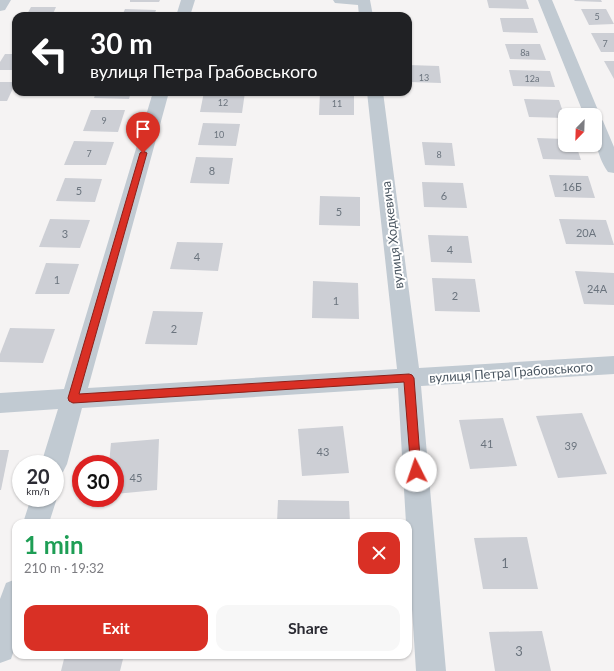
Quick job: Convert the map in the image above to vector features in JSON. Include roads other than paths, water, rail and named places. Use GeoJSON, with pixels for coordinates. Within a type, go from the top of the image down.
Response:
{"type":"FeatureCollection","features":[{"type":"Feature","properties":{"kind":"street"},"geometry":{"type":"LineString","coordinates":[[0,7],[4,0]]}},
{"type":"Feature","properties":{"kind":"street"},"geometry":{"type":"LineString","coordinates":[[184,12],[188,0]]}},
{"type":"Feature","properties":{"kind":"street"},"geometry":{"type":"LineString","coordinates":[[340,0],[364,1],[365,12]]}},
{"type":"Feature","properties":{"kind":"street"},"geometry":{"type":"LineString","coordinates":[[545,0],[589,108]]}},
{"type":"Feature","properties":{"kind":"street"},"geometry":{"type":"LineString","coordinates":[[57,455],[160,96]]}},
{"type":"Feature","properties":{"kind":"street","name":"вулиця Ходкевича"},"geometry":{"type":"LineString","coordinates":[[375,96],[409,378],[431,671]]}},
{"type":"Feature","properties":{"kind":"street"},"geometry":{"type":"LineString","coordinates":[[602,138],[614,168]]}},
{"type":"Feature","properties":{"kind":"street","name":"вулиця Петра Грабовського"},"geometry":{"type":"LineString","coordinates":[[0,403],[614,365]]}},
{"type":"Feature","properties":{"kind":"street"},"geometry":{"type":"LineString","coordinates":[[37,519],[41,507]]}},
{"type":"Feature","properties":{"kind":"street"},"geometry":{"type":"LineString","coordinates":[[0,648],[12,607]]}}]}
